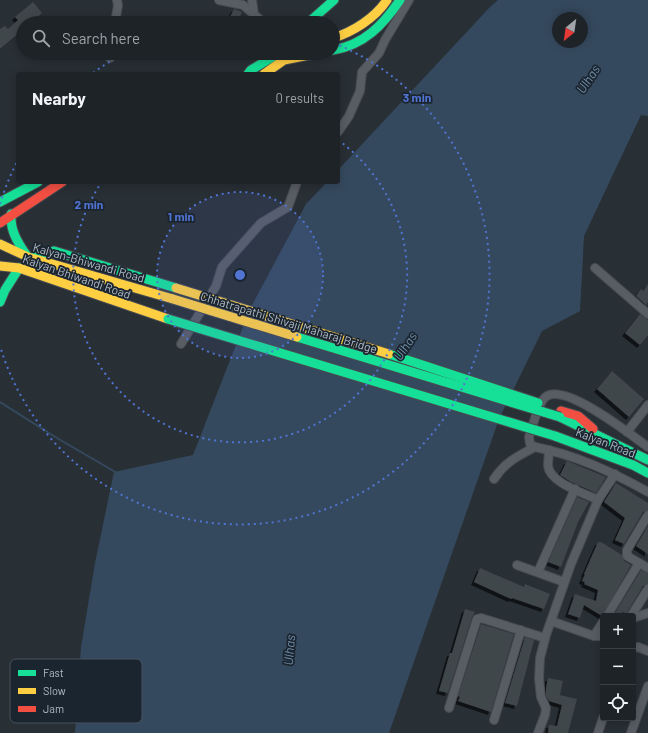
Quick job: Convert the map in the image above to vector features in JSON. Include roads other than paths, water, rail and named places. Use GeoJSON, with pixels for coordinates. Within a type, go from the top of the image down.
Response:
{"type":"FeatureCollection","features":[{"type":"Feature","properties":{"kind":"main road"},"geometry":{"type":"LineString","coordinates":[[316,16],[334,0]]}},
{"type":"Feature","properties":{"kind":"main road"},"geometry":{"type":"LineString","coordinates":[[340,37],[368,20],[387,0]]}},
{"type":"Feature","properties":{"kind":"main road"},"geometry":{"type":"LineString","coordinates":[[340,48],[356,43],[374,31],[393,12],[400,0]]}},
{"type":"Feature","properties":{"kind":"main road"},"geometry":{"type":"LineString","coordinates":[[250,72],[272,60]]}},
{"type":"Feature","properties":{"kind":"main road"},"geometry":{"type":"LineString","coordinates":[[266,72],[277,60]]}},
{"type":"Feature","properties":{"kind":"main road"},"geometry":{"type":"LineString","coordinates":[[0,202],[34,184]]}},
{"type":"Feature","properties":{"kind":"main road"},"geometry":{"type":"LineString","coordinates":[[0,222],[59,184]]}},
{"type":"Feature","properties":{"kind":"main road"},"geometry":{"type":"LineString","coordinates":[[11,214],[11,232],[16,242],[30,258],[54,251],[475,381],[560,414],[602,438],[648,460]]}},
{"type":"Feature","properties":{"kind":"main road","name":"Kalyan-Bhiwandi Road"},"geometry":{"type":"LineString","coordinates":[[0,244],[30,258],[173,298]]}},
{"type":"Feature","properties":{"kind":"main road"},"geometry":{"type":"LineString","coordinates":[[0,259],[22,270],[5,290],[0,302]]}},
{"type":"Feature","properties":{"kind":"main road","name":"Kalyan Bhiwandi Road"},"geometry":{"type":"LineString","coordinates":[[0,266],[22,270],[168,319],[555,436]]}},
{"type":"Feature","properties":{"kind":"main road","name":"Chhatrapathi Shivaji Maharaj Bridge"},"geometry":{"type":"LineString","coordinates":[[173,298],[560,414]]}},
{"type":"Feature","properties":{"kind":"main road"},"geometry":{"type":"LineString","coordinates":[[560,414],[578,416],[602,438]]}},
{"type":"Feature","properties":{"kind":"main road","name":"Kalyan Road"},"geometry":{"type":"LineString","coordinates":[[555,436],[633,465],[648,473]]}},
{"type":"Feature","properties":{"kind":"street"},"geometry":{"type":"LineString","coordinates":[[117,0],[117,16]]}},
{"type":"Feature","properties":{"kind":"street"},"geometry":{"type":"LineString","coordinates":[[219,0],[243,5],[254,15]]}},
{"type":"Feature","properties":{"kind":"street"},"geometry":{"type":"LineString","coordinates":[[252,0],[254,15]]}},
{"type":"Feature","properties":{"kind":"street"},"geometry":{"type":"LineString","coordinates":[[363,20],[376,9],[383,0]]}},
{"type":"Feature","properties":{"kind":"street"},"geometry":{"type":"LineString","coordinates":[[340,129],[349,116],[360,91],[362,72],[379,54],[385,40],[409,0]]}},
{"type":"Feature","properties":{"kind":"street"},"geometry":{"type":"LineString","coordinates":[[182,344],[216,286],[222,267],[261,223],[288,207],[296,184]]}},
{"type":"Feature","properties":{"kind":"street"},"geometry":{"type":"LineString","coordinates":[[595,268],[648,314]]}},
{"type":"Feature","properties":{"kind":"street"},"geometry":{"type":"LineString","coordinates":[[648,447],[598,412],[579,401],[568,396],[556,394],[547,395],[542,401],[529,437],[530,444],[535,447],[578,458],[615,474],[648,492]]}},
{"type":"Feature","properties":{"kind":"street"},"geometry":{"type":"LineString","coordinates":[[627,432],[648,405]]}},
{"type":"Feature","properties":{"kind":"street"},"geometry":{"type":"LineString","coordinates":[[494,479],[508,462],[535,447]]}},
{"type":"Feature","properties":{"kind":"street"},"geometry":{"type":"LineString","coordinates":[[549,450],[548,467],[556,479],[598,500]]}},
{"type":"Feature","properties":{"kind":"street"},"geometry":{"type":"LineString","coordinates":[[538,733],[545,716],[546,708],[541,697],[539,679],[540,658],[548,630],[564,582],[598,500],[615,474]]}},
{"type":"Feature","properties":{"kind":"street"},"geometry":{"type":"LineString","coordinates":[[538,572],[575,489]]}},
{"type":"Feature","properties":{"kind":"street"},"geometry":{"type":"LineString","coordinates":[[648,515],[627,550],[627,556],[648,568]]}},
{"type":"Feature","properties":{"kind":"street"},"geometry":{"type":"LineString","coordinates":[[609,613],[639,563]]}},
{"type":"Feature","properties":{"kind":"street"},"geometry":{"type":"LineString","coordinates":[[517,565],[564,582]]}},
{"type":"Feature","properties":{"kind":"street"},"geometry":{"type":"LineString","coordinates":[[632,613],[648,589]]}},
{"type":"Feature","properties":{"kind":"street"},"geometry":{"type":"LineString","coordinates":[[636,617],[648,613]]}},
{"type":"Feature","properties":{"kind":"street"},"geometry":{"type":"LineString","coordinates":[[449,708],[477,619],[481,618],[521,630],[548,630],[599,636]]}},
{"type":"Feature","properties":{"kind":"street"},"geometry":{"type":"LineString","coordinates":[[494,720],[521,630]]}},
{"type":"Feature","properties":{"kind":"street"},"geometry":{"type":"LineString","coordinates":[[636,648],[648,651]]}},
{"type":"Feature","properties":{"kind":"street"},"geometry":{"type":"LineString","coordinates":[[631,733],[648,686]]}},
{"type":"Feature","properties":{"kind":"street"},"geometry":{"type":"LineString","coordinates":[[598,733],[602,721]]}},
{"type":"Feature","properties":{"kind":"water","name":"Ulhas"},"geometry":{"type":"Polygon","coordinates":[[[498,0],[648,0],[648,116],[641,115],[584,236],[580,311],[542,331],[499,419],[389,733],[75,733],[76,723],[142,723],[142,659],[80,659],[95,563],[114,472],[193,455],[250,309],[306,204],[325,184],[340,184],[340,168],[498,0]]]}},
{"type":"Feature","properties":{"kind":"waterway"},"geometry":{"type":"LineString","coordinates":[[0,402],[57,438],[117,473]]}}]}
